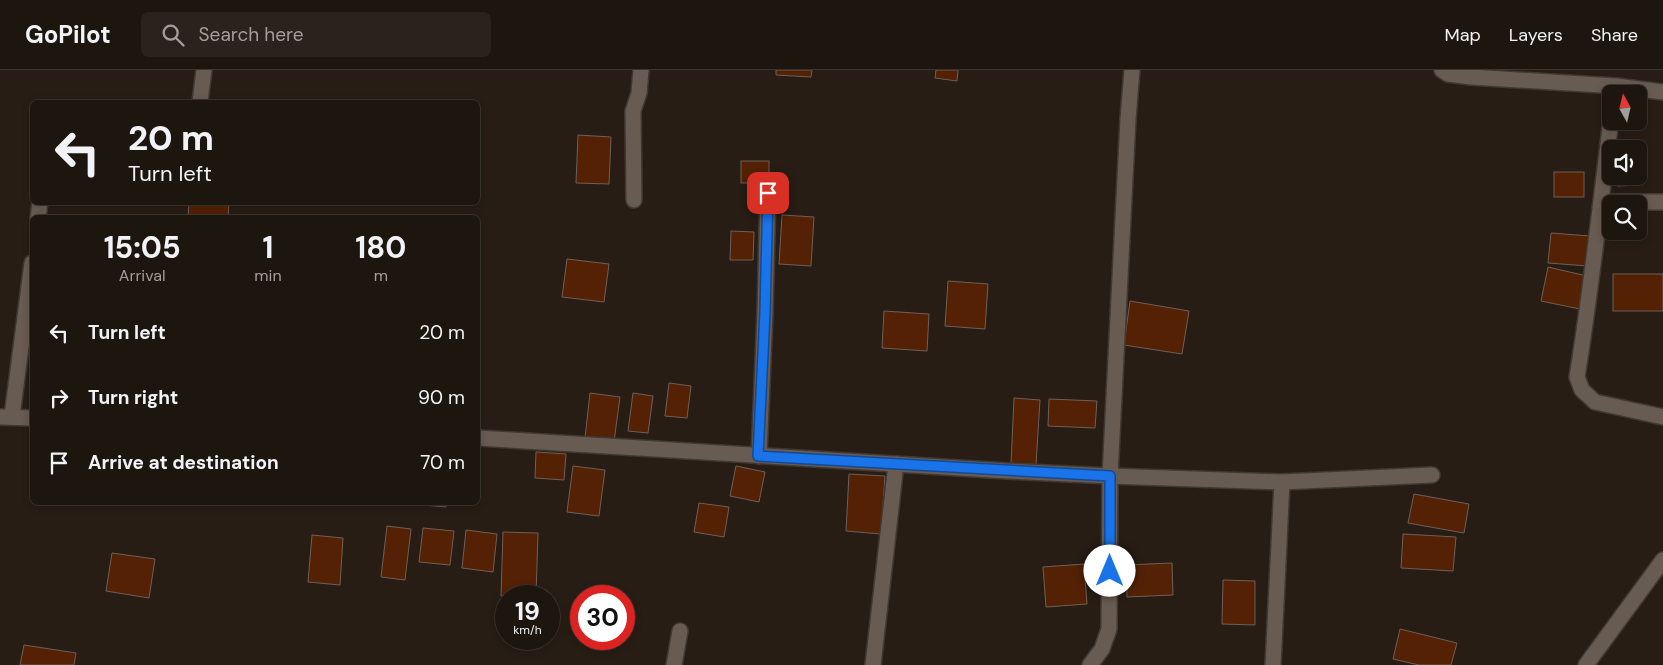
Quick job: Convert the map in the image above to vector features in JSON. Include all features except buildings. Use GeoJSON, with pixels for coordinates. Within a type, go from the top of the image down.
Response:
{"type":"FeatureCollection","features":[{"type":"Feature","properties":{"kind":"street"},"geometry":{"type":"LineString","coordinates":[[200,100],[204,70]]}},
{"type":"Feature","properties":{"kind":"street"},"geometry":{"type":"LineString","coordinates":[[634,200],[633,111],[639,93],[641,70]]}},
{"type":"Feature","properties":{"kind":"street"},"geometry":{"type":"LineString","coordinates":[[1090,665],[1102,649],[1109,629],[1110,476],[1132,70]]}},
{"type":"Feature","properties":{"kind":"street"},"geometry":{"type":"LineString","coordinates":[[1442,70],[1448,74],[1471,77],[1602,89]]}},
{"type":"Feature","properties":{"kind":"street"},"geometry":{"type":"LineString","coordinates":[[1648,91],[1663,92]]}},
{"type":"Feature","properties":{"kind":"street"},"geometry":{"type":"LineString","coordinates":[[1610,130],[1600,202],[1597,246],[1577,377],[1582,390],[1594,402],[1663,417]]}},
{"type":"Feature","properties":{"kind":"street"},"geometry":{"type":"LineString","coordinates":[[758,456],[766,302],[768,193]]}},
{"type":"Feature","properties":{"kind":"street"},"geometry":{"type":"LineString","coordinates":[[1600,202],[1663,202]]}},
{"type":"Feature","properties":{"kind":"street"},"geometry":{"type":"LineString","coordinates":[[30,275],[6,417],[30,418]]}},
{"type":"Feature","properties":{"kind":"street"},"geometry":{"type":"LineString","coordinates":[[480,438],[1110,476],[1282,482],[1432,475]]}},
{"type":"Feature","properties":{"kind":"street"},"geometry":{"type":"LineString","coordinates":[[873,665],[896,464]]}},
{"type":"Feature","properties":{"kind":"street"},"geometry":{"type":"LineString","coordinates":[[1273,665],[1282,482]]}},
{"type":"Feature","properties":{"kind":"street"},"geometry":{"type":"LineString","coordinates":[[1586,665],[1663,560]]}},
{"type":"Feature","properties":{"kind":"street"},"geometry":{"type":"LineString","coordinates":[[674,665],[680,631]]}},
{"type":"Feature","properties":{"kind":"route"},"geometry":{"type":"LineString","coordinates":[[768,193],[765,312],[758,456],[1110,476],[1110,571]]}}]}
